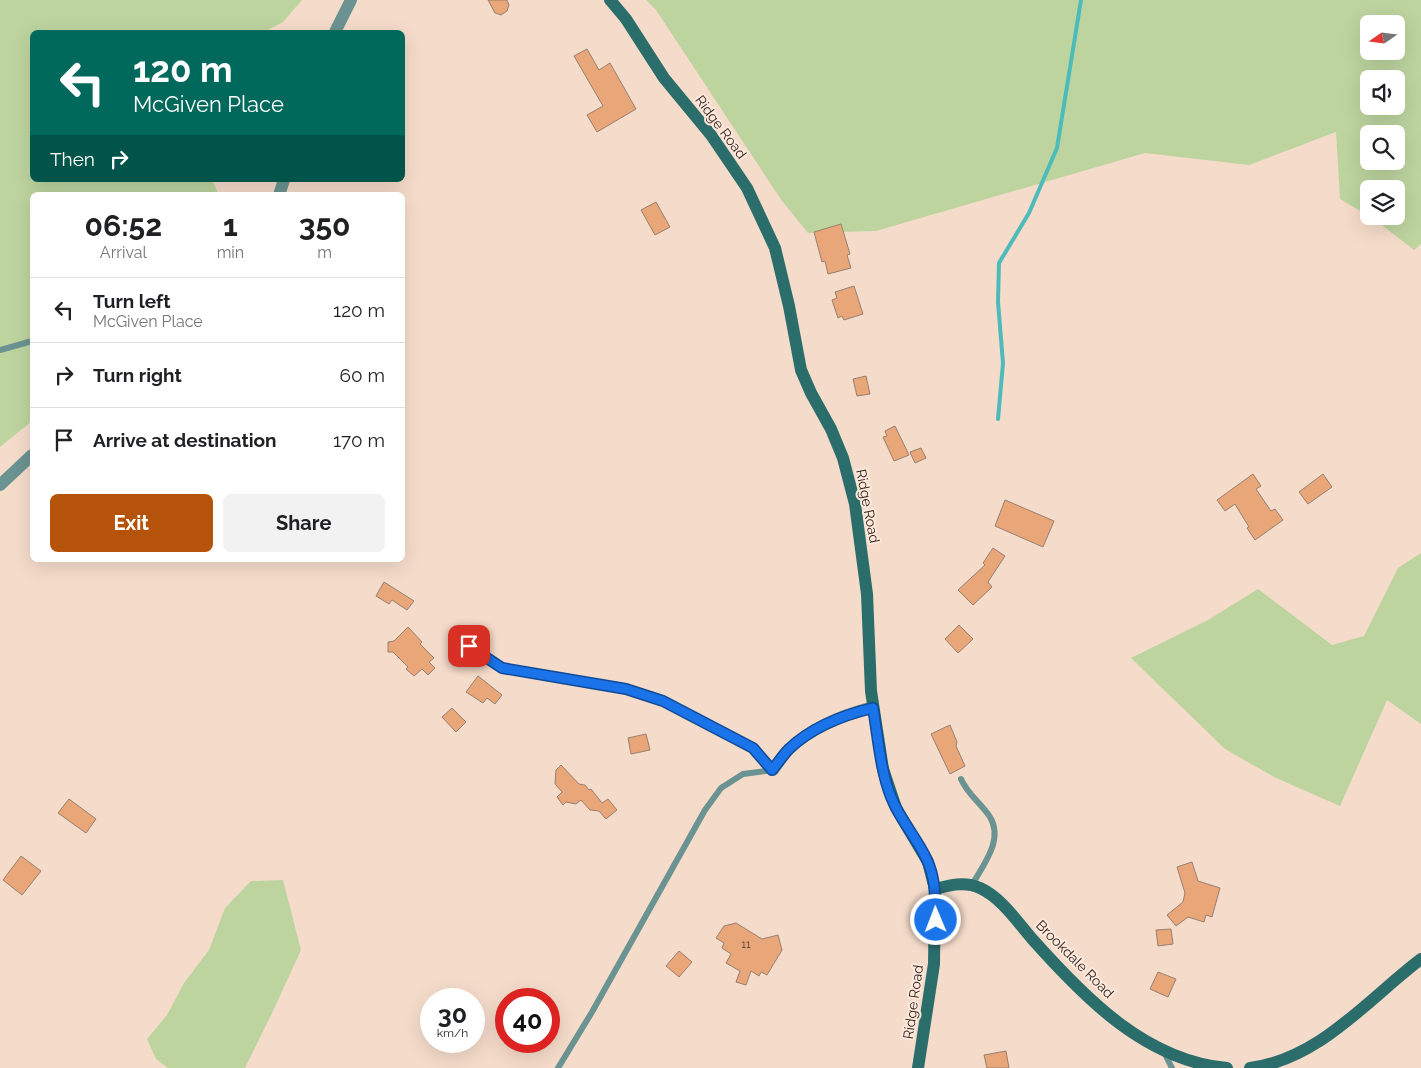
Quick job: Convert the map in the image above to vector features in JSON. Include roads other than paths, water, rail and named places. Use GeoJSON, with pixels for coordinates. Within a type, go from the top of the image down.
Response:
{"type":"FeatureCollection","features":[{"type":"Feature","properties":{"kind":"street"},"geometry":{"type":"LineString","coordinates":[[336,30],[351,0]]}},
{"type":"Feature","properties":{"kind":"street","name":"Ridge Road"},"geometry":{"type":"LineString","coordinates":[[610,0],[626,19],[664,78],[711,135],[747,188],[775,248],[789,306],[801,370],[811,394],[831,429],[843,458],[855,504],[866,594],[868,656],[873,708],[883,769],[890,796],[928,862],[935,889],[934,964],[918,1068]]}},
{"type":"Feature","properties":{"kind":"street"},"geometry":{"type":"LineString","coordinates":[[0,485],[30,458]]}},
{"type":"Feature","properties":{"kind":"street"},"geometry":{"type":"LineString","coordinates":[[772,770],[789,749],[816,728],[854,712],[873,708]]}},
{"type":"Feature","properties":{"kind":"street"},"geometry":{"type":"LineString","coordinates":[[935,889],[954,885],[972,885]]}},
{"type":"Feature","properties":{"kind":"street","name":"Brookdale Road"},"geometry":{"type":"LineString","coordinates":[[972,885],[985,891],[998,901],[1054,963],[1099,1006],[1135,1034],[1164,1051],[1196,1062],[1227,1068]]}},
{"type":"Feature","properties":{"kind":"street"},"geometry":{"type":"LineString","coordinates":[[1250,1068],[1276,1063],[1318,1042],[1338,1028],[1421,959]]}},
{"type":"Feature","properties":{"kind":"lane"},"geometry":{"type":"LineString","coordinates":[[0,350],[30,342]]}},
{"type":"Feature","properties":{"kind":"lane"},"geometry":{"type":"LineString","coordinates":[[453,635],[502,668],[626,689],[663,701],[753,748],[772,770]]}},
{"type":"Feature","properties":{"kind":"lane"},"geometry":{"type":"LineString","coordinates":[[558,1068],[592,1012],[705,810],[722,788],[743,774],[772,770]]}},
{"type":"Feature","properties":{"kind":"lane"},"geometry":{"type":"LineString","coordinates":[[961,780],[972,797],[990,817],[994,827],[995,839],[991,851],[972,885]]}},
{"type":"Feature","properties":{"kind":"lane"},"geometry":{"type":"LineString","coordinates":[[1164,1051],[1172,1068]]}},
{"type":"Feature","properties":{"kind":"waterway"},"geometry":{"type":"LineString","coordinates":[[998,419],[1003,363],[998,302],[999,263],[1029,213],[1057,148],[1081,0]]}}]}
